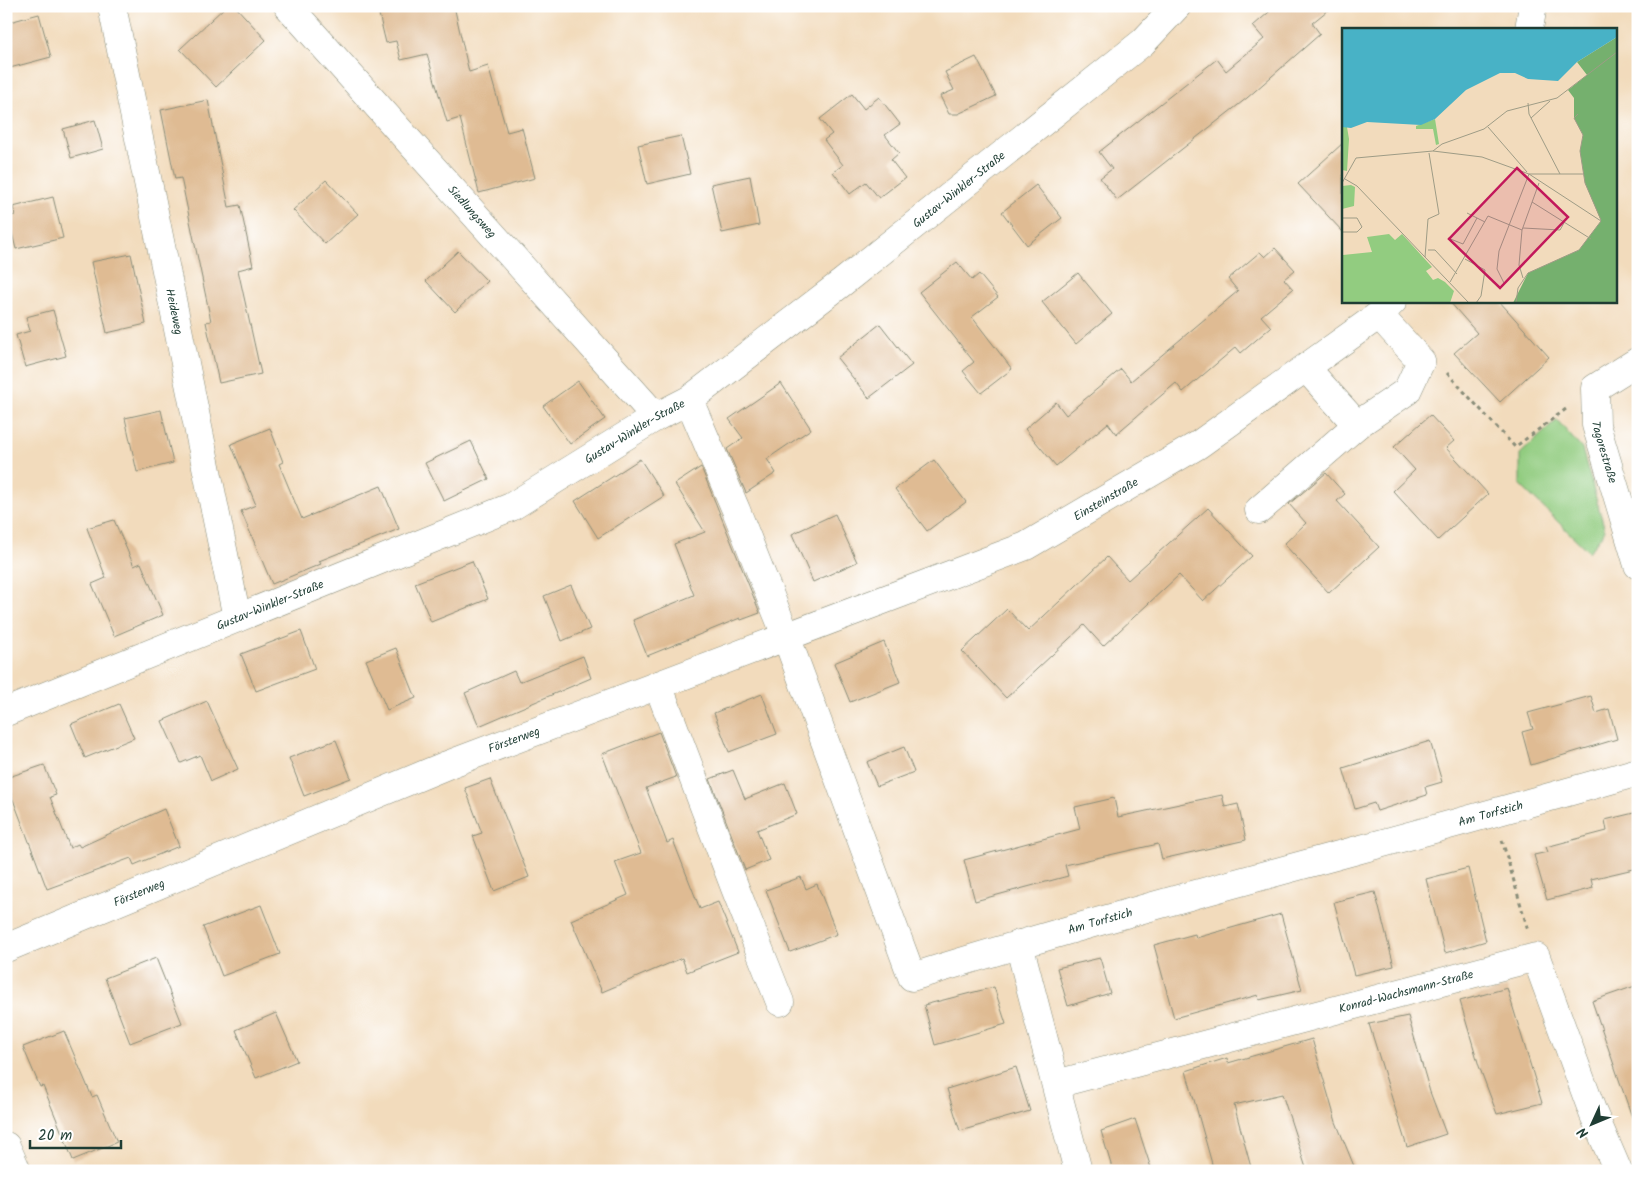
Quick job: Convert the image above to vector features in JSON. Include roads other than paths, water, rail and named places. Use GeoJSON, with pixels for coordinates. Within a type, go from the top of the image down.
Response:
{"type":"FeatureCollection","features":[{"type":"Feature","properties":{"kind":"street","name":"Heideweg"},"geometry":{"type":"LineString","coordinates":[[112,6],[237,618]]}},
{"type":"Feature","properties":{"kind":"street","name":"Siedlungsweg"},"geometry":{"type":"LineString","coordinates":[[288,6],[656,418]]}},
{"type":"Feature","properties":{"kind":"street","name":"Gustav-Winkler-Straße"},"geometry":{"type":"LineString","coordinates":[[6,712],[511,507],[656,418],[689,400],[843,282],[1143,42],[1177,6]]}},
{"type":"Feature","properties":{"kind":"street"},"geometry":{"type":"LineString","coordinates":[[1259,510],[1357,425],[1407,391],[1421,361],[1386,308]]}},
{"type":"Feature","properties":{"kind":"street","name":"Einsteinstraße"},"geometry":{"type":"LineString","coordinates":[[786,636],[1026,546],[1198,445],[1386,308]]}},
{"type":"Feature","properties":{"kind":"street","name":"Tagorestraße"},"geometry":{"type":"LineString","coordinates":[[1638,360],[1595,388],[1596,425],[1638,565]]}},
{"type":"Feature","properties":{"kind":"street"},"geometry":{"type":"LineString","coordinates":[[1306,368],[1357,425]]}},
{"type":"Feature","properties":{"kind":"street"},"geometry":{"type":"LineString","coordinates":[[689,400],[736,510],[786,636]]}},
{"type":"Feature","properties":{"kind":"street","name":"Försterweg"},"geometry":{"type":"LineString","coordinates":[[6,948],[447,765],[786,636]]}},
{"type":"Feature","properties":{"kind":"street","name":"Am Torfstich"},"geometry":{"type":"LineString","coordinates":[[786,636],[912,977],[1018,944],[1494,814],[1638,772]]}},
{"type":"Feature","properties":{"kind":"street"},"geometry":{"type":"LineString","coordinates":[[658,685],[780,1002]]}},
{"type":"Feature","properties":{"kind":"street"},"geometry":{"type":"LineString","coordinates":[[1018,944],[1078,1171]]}},
{"type":"Feature","properties":{"kind":"street","name":"Konrad-Wachsmann-Straße"},"geometry":{"type":"LineString","coordinates":[[1056,1084],[1536,957],[1593,1113],[1618,1171]]}},
{"type":"Feature","properties":{"kind":"street"},"geometry":{"type":"LineString","coordinates":[[6,1146],[17,1171]]}}]}
